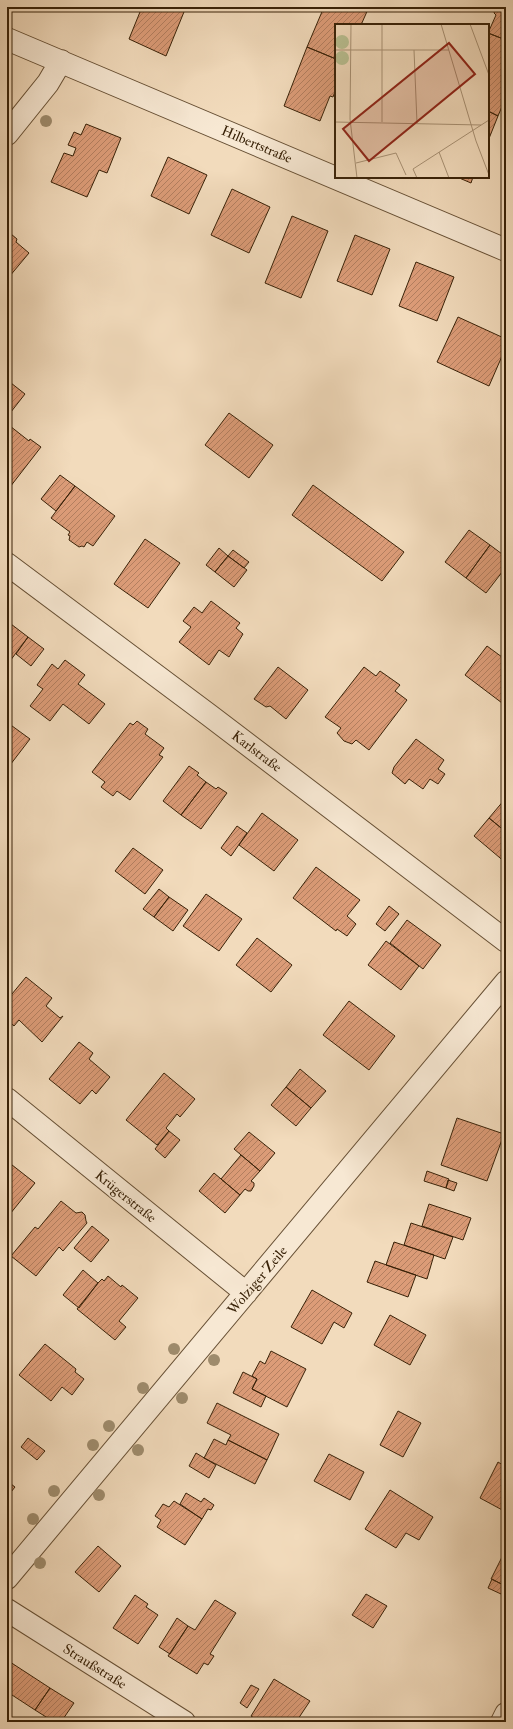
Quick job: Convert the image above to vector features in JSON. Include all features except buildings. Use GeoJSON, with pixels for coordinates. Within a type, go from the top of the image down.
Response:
{"type":"FeatureCollection","features":[{"type":"Feature","properties":{"kind":"street","name":"Hilbertstraße"},"geometry":{"type":"LineString","coordinates":[[7,39],[335,178]]}},
{"type":"Feature","properties":{"kind":"street"},"geometry":{"type":"LineString","coordinates":[[7,134],[48,83],[61,62]]}},
{"type":"Feature","properties":{"kind":"street","name":"Hilbertstraße"},"geometry":{"type":"LineString","coordinates":[[336,178],[506,250]]}},
{"type":"Feature","properties":{"kind":"street","name":"Karlstraße"},"geometry":{"type":"LineString","coordinates":[[7,564],[209,715],[506,941]]}},
{"type":"Feature","properties":{"kind":"street","name":"Wolziger Zeile"},"geometry":{"type":"LineString","coordinates":[[7,1578],[506,982]]}},
{"type":"Feature","properties":{"kind":"street","name":"Krügerstraße"},"geometry":{"type":"LineString","coordinates":[[7,1098],[246,1293]]}},
{"type":"Feature","properties":{"kind":"street","name":"Straußstraße"},"geometry":{"type":"LineString","coordinates":[[7,1610],[184,1722]]}},
{"type":"Feature","properties":{"kind":"street"},"geometry":{"type":"LineString","coordinates":[[502,1722],[506,1714]]}}]}
